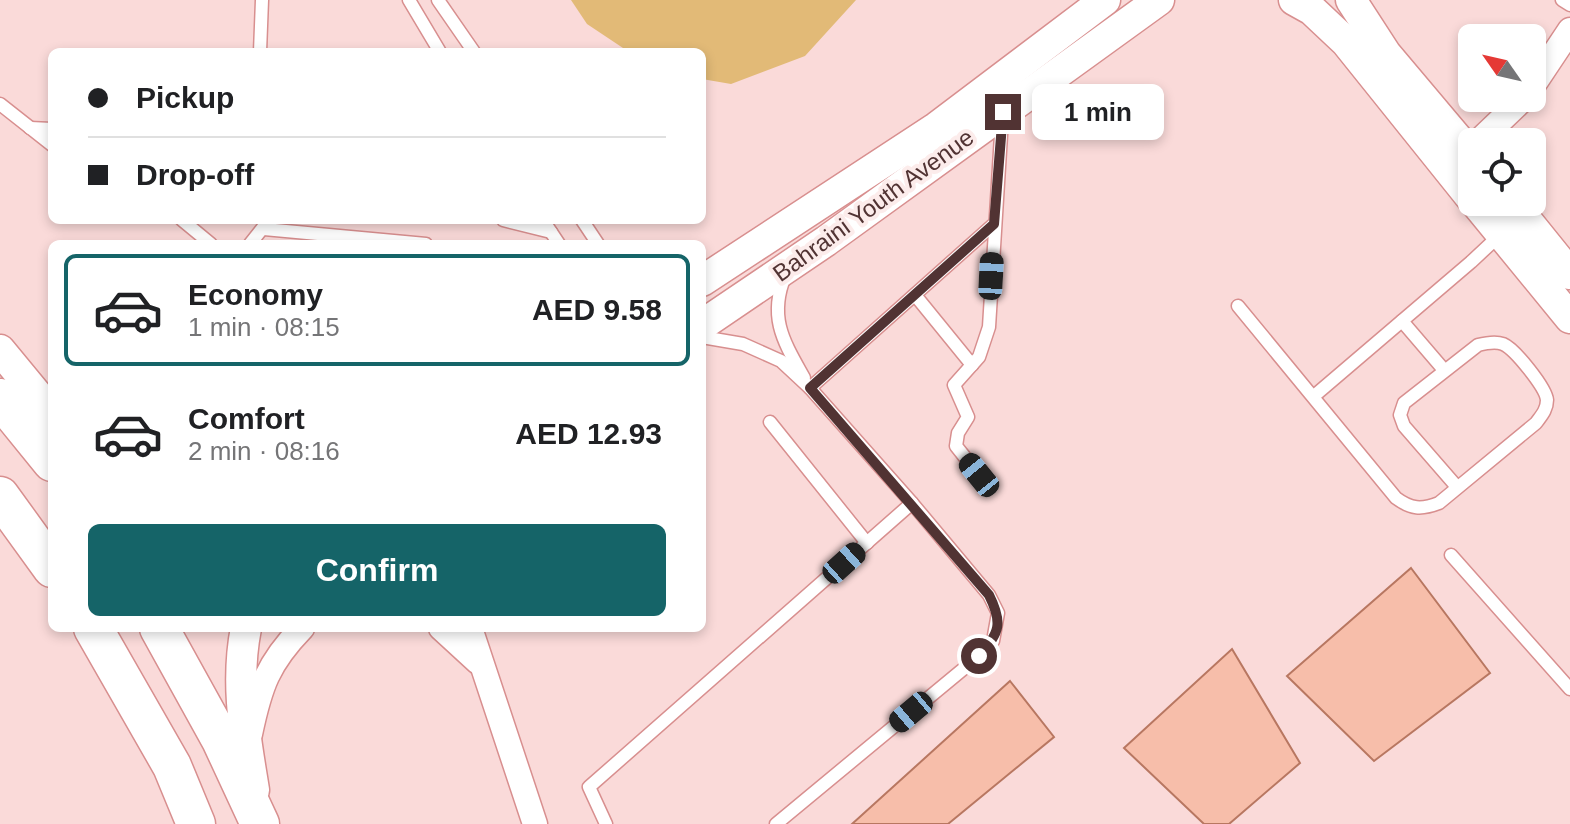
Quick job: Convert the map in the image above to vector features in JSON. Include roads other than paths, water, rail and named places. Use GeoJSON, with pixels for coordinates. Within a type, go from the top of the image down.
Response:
{"type":"FeatureCollection","features":[{"type":"Feature","properties":{"kind":"main road"},"geometry":{"type":"LineString","coordinates":[[0,398],[48,457]]}},
{"type":"Feature","properties":{"kind":"main road"},"geometry":{"type":"LineString","coordinates":[[0,496],[48,562]]}},
{"type":"Feature","properties":{"kind":"main road"},"geometry":{"type":"LineString","coordinates":[[95,632],[172,766],[196,824]]}},
{"type":"Feature","properties":{"kind":"main road"},"geometry":{"type":"LineString","coordinates":[[161,632],[221,740],[259,822]]}},
{"type":"Feature","properties":{"kind":"street"},"geometry":{"type":"LineString","coordinates":[[937,127],[1076,0]]}},
{"type":"Feature","properties":{"kind":"street","name":"Bahraini Youth Avenue"},"geometry":{"type":"LineString","coordinates":[[706,278],[937,127],[1105,0]]}},
{"type":"Feature","properties":{"kind":"street","name":"Bahraini Youth Avenue"},"geometry":{"type":"LineString","coordinates":[[706,322],[790,266],[1159,0]]}},
{"type":"Feature","properties":{"kind":"street"},"geometry":{"type":"LineString","coordinates":[[1294,0],[1312,10],[1346,42],[1458,181]]}},
{"type":"Feature","properties":{"kind":"street"},"geometry":{"type":"LineString","coordinates":[[1351,0],[1386,54],[1458,134]]}},
{"type":"Feature","properties":{"kind":"street"},"geometry":{"type":"LineString","coordinates":[[1546,66],[1570,30]]}},
{"type":"Feature","properties":{"kind":"street"},"geometry":{"type":"LineString","coordinates":[[1493,128],[1510,112]]}},
{"type":"Feature","properties":{"kind":"street"},"geometry":{"type":"LineString","coordinates":[[1486,216],[1570,318]]}},
{"type":"Feature","properties":{"kind":"street"},"geometry":{"type":"LineString","coordinates":[[1523,216],[1570,274]]}},
{"type":"Feature","properties":{"kind":"street"},"geometry":{"type":"LineString","coordinates":[[0,350],[48,408]]}},
{"type":"Feature","properties":{"kind":"street"},"geometry":{"type":"LineString","coordinates":[[245,632],[240,671],[247,748],[259,822]]}},
{"type":"Feature","properties":{"kind":"street"},"geometry":{"type":"LineString","coordinates":[[247,748],[267,672],[284,646],[298,632]]}},
{"type":"Feature","properties":{"kind":"street"},"geometry":{"type":"LineString","coordinates":[[445,632],[482,666]]}},
{"type":"Feature","properties":{"kind":"street"},"geometry":{"type":"LineString","coordinates":[[471,632],[535,824]]}},
{"type":"Feature","properties":{"kind":"lane"},"geometry":{"type":"LineString","coordinates":[[260,48],[262,0]]}},
{"type":"Feature","properties":{"kind":"lane"},"geometry":{"type":"LineString","coordinates":[[409,0],[438,48]]}},
{"type":"Feature","properties":{"kind":"lane"},"geometry":{"type":"LineString","coordinates":[[438,0],[469,48]]}},
{"type":"Feature","properties":{"kind":"lane"},"geometry":{"type":"LineString","coordinates":[[1562,0],[1570,5]]}},
{"type":"Feature","properties":{"kind":"lane"},"geometry":{"type":"LineString","coordinates":[[0,104],[48,142]]}},
{"type":"Feature","properties":{"kind":"lane"},"geometry":{"type":"LineString","coordinates":[[979,475],[959,452],[955,439],[968,417],[954,385],[984,347],[989,327],[1003,112]]}},
{"type":"Feature","properties":{"kind":"lane"},"geometry":{"type":"LineString","coordinates":[[30,128],[48,129]]}},
{"type":"Feature","properties":{"kind":"lane"},"geometry":{"type":"LineString","coordinates":[[187,224],[206,240]]}},
{"type":"Feature","properties":{"kind":"lane"},"geometry":{"type":"LineString","coordinates":[[519,224],[551,232]]}},
{"type":"Feature","properties":{"kind":"lane"},"geometry":{"type":"LineString","coordinates":[[546,224],[556,240]]}},
{"type":"Feature","properties":{"kind":"lane"},"geometry":{"type":"LineString","coordinates":[[810,388],[994,224]]}},
{"type":"Feature","properties":{"kind":"lane"},"geometry":{"type":"LineString","coordinates":[[266,225],[392,240]]}},
{"type":"Feature","properties":{"kind":"lane"},"geometry":{"type":"LineString","coordinates":[[1314,396],[1501,234]]}},
{"type":"Feature","properties":{"kind":"lane"},"geometry":{"type":"LineString","coordinates":[[790,266],[779,293],[778,323],[782,338],[810,388]]}},
{"type":"Feature","properties":{"kind":"lane"},"geometry":{"type":"LineString","coordinates":[[915,295],[972,365]]}},
{"type":"Feature","properties":{"kind":"lane"},"geometry":{"type":"LineString","coordinates":[[1238,306],[1396,498],[1409,508],[1424,508],[1439,503],[1536,423],[1544,412],[1547,400],[1543,388],[1514,353],[1503,344],[1488,342],[1478,345],[1404,403],[1400,415],[1404,426],[1457,487]]}},
{"type":"Feature","properties":{"kind":"lane"},"geometry":{"type":"LineString","coordinates":[[1402,321],[1444,370]]}},
{"type":"Feature","properties":{"kind":"lane"},"geometry":{"type":"LineString","coordinates":[[706,338],[763,351],[781,361],[810,388],[989,595],[998,613],[993,641],[979,656],[776,824]]}},
{"type":"Feature","properties":{"kind":"lane"},"geometry":{"type":"LineString","coordinates":[[770,422],[867,543]]}},
{"type":"Feature","properties":{"kind":"lane"},"geometry":{"type":"LineString","coordinates":[[606,824],[589,787],[912,503]]}},
{"type":"Feature","properties":{"kind":"lane"},"geometry":{"type":"LineString","coordinates":[[1451,555],[1570,689]]}}]}
